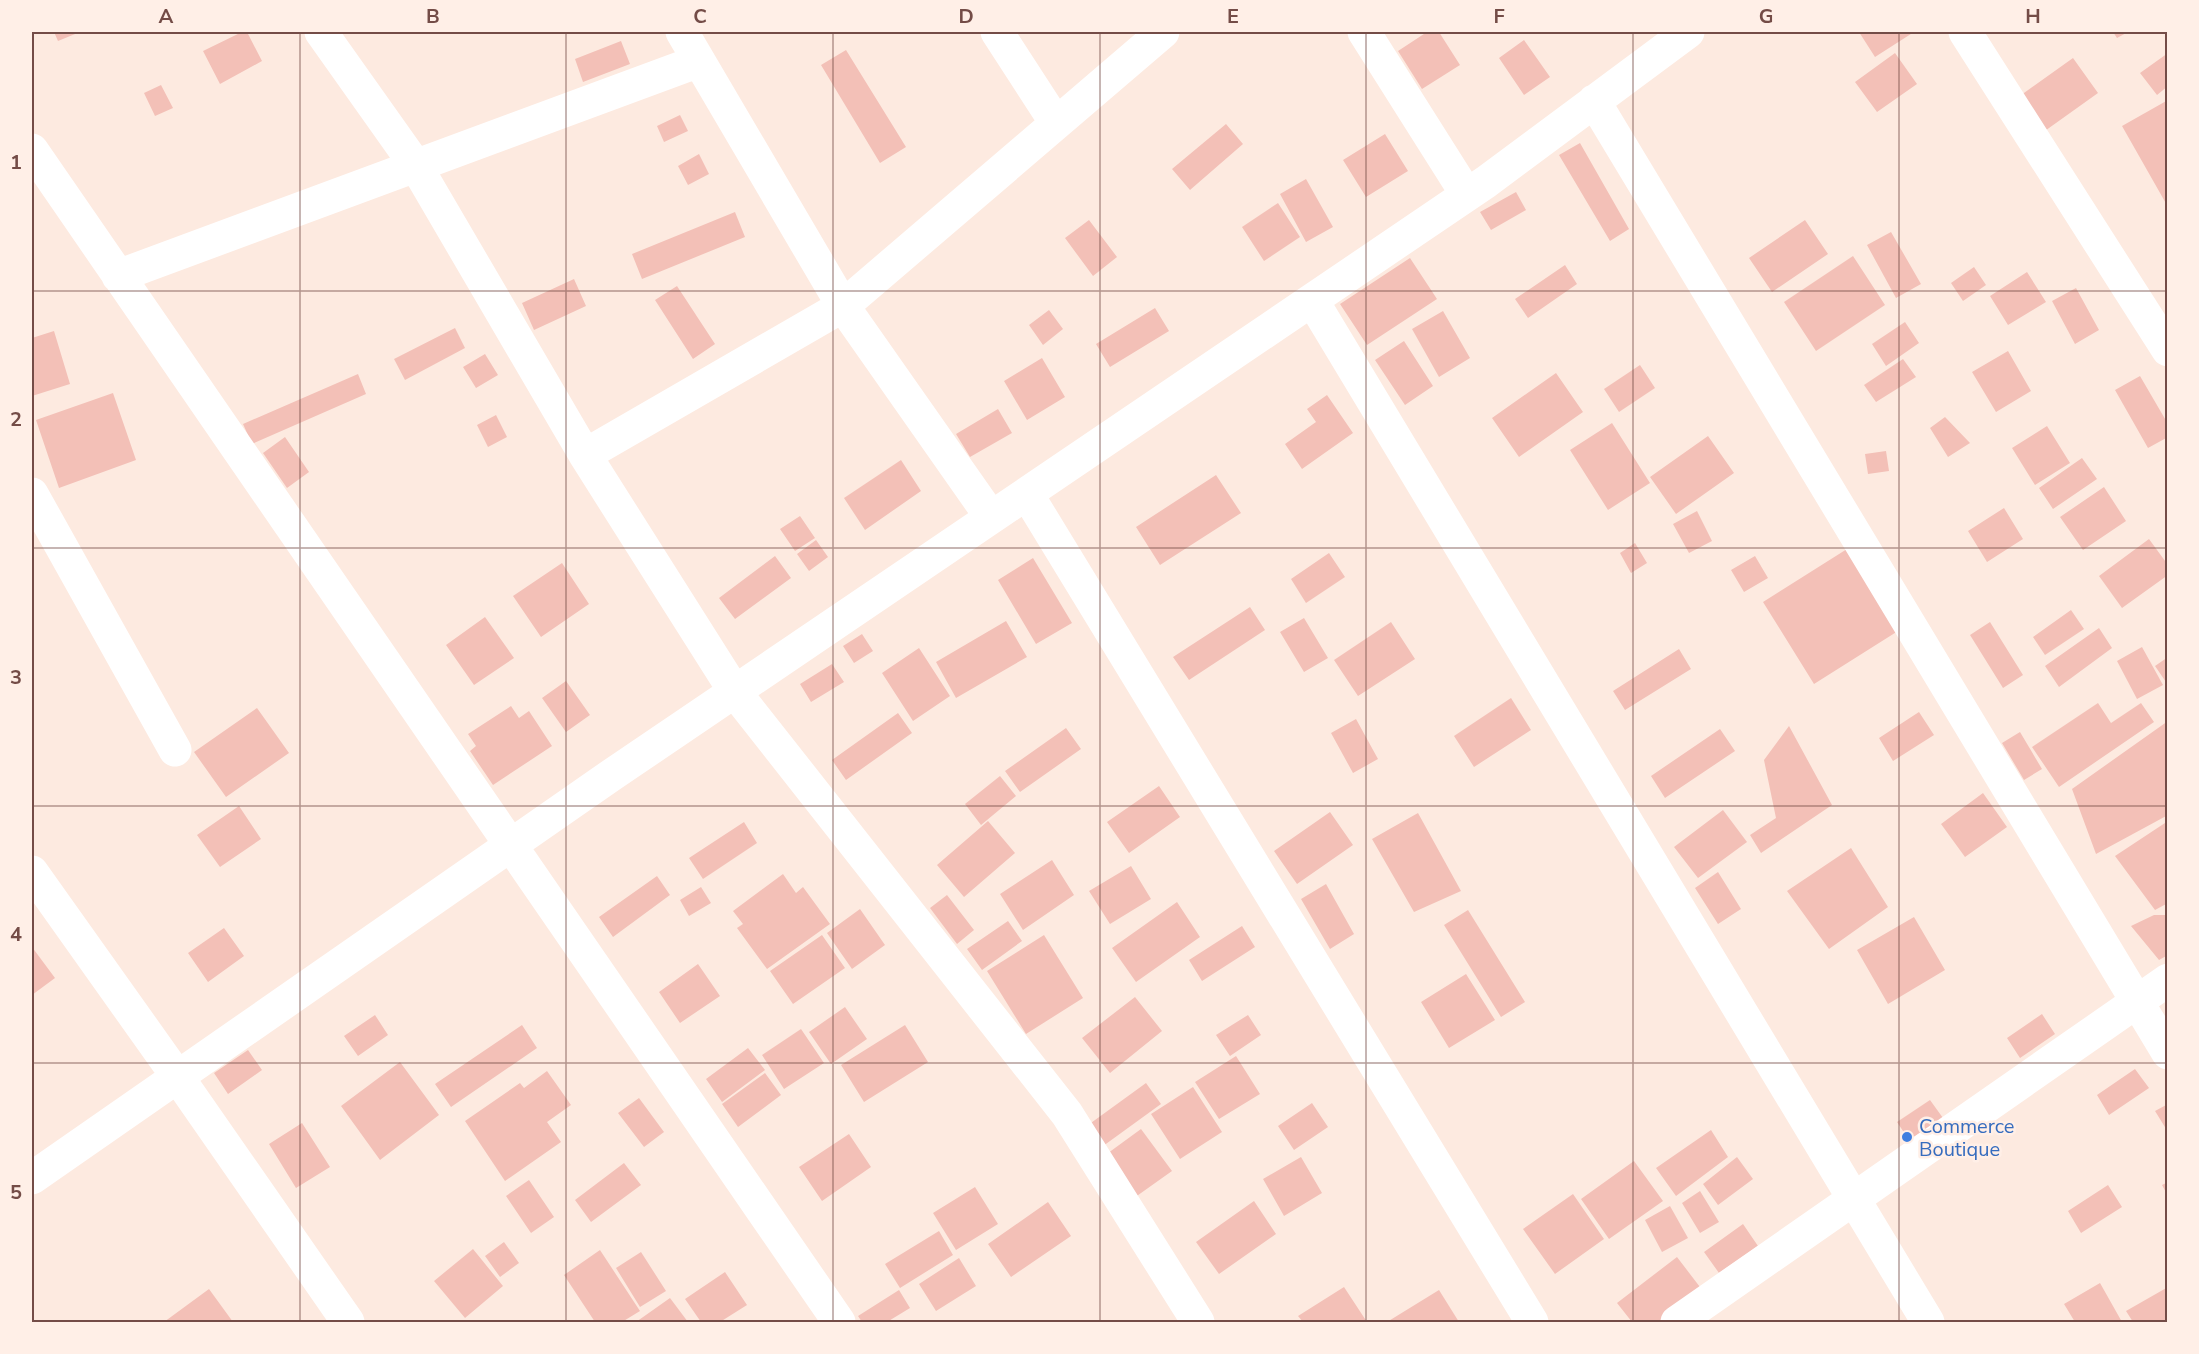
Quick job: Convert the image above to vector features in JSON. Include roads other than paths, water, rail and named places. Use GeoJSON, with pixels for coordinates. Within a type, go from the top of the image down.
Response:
{"type":"FeatureCollection","features":[{"type":"Feature","properties":{"kind":"street"},"geometry":{"type":"LineString","coordinates":[[321,32],[416,166],[585,455],[735,692],[1067,1114],[1198,1323]]}},
{"type":"Feature","properties":{"kind":"street"},"geometry":{"type":"LineString","coordinates":[[682,32],[843,306],[991,517]]}},
{"type":"Feature","properties":{"kind":"street"},"geometry":{"type":"LineString","coordinates":[[997,32],[1056,123]]}},
{"type":"Feature","properties":{"kind":"street"},"geometry":{"type":"LineString","coordinates":[[585,455],[843,306],[1163,32]]}},
{"type":"Feature","properties":{"kind":"street"},"geometry":{"type":"LineString","coordinates":[[1364,32],[1467,195]]}},
{"type":"Feature","properties":{"kind":"street"},"geometry":{"type":"LineString","coordinates":[[32,1178],[510,845],[1467,195],[1688,32]]}},
{"type":"Feature","properties":{"kind":"street"},"geometry":{"type":"LineString","coordinates":[[1965,32],[2168,351]]}},
{"type":"Feature","properties":{"kind":"street"},"geometry":{"type":"LineString","coordinates":[[118,276],[699,61]]}},
{"type":"Feature","properties":{"kind":"street"},"geometry":{"type":"LineString","coordinates":[[1594,101],[2168,1053]]}},
{"type":"Feature","properties":{"kind":"street"},"geometry":{"type":"LineString","coordinates":[[32,150],[839,1323]]}},
{"type":"Feature","properties":{"kind":"street"},"geometry":{"type":"LineString","coordinates":[[1312,300],[1928,1323]]}},
{"type":"Feature","properties":{"kind":"street"},"geometry":{"type":"LineString","coordinates":[[32,494],[175,750]]}},
{"type":"Feature","properties":{"kind":"street"},"geometry":{"type":"LineString","coordinates":[[1027,494],[1532,1323]]}},
{"type":"Feature","properties":{"kind":"street"},"geometry":{"type":"LineString","coordinates":[[32,872],[348,1323]]}},
{"type":"Feature","properties":{"kind":"street"},"geometry":{"type":"LineString","coordinates":[[1677,1323],[2168,981]]}},
{"type":"Feature","properties":{"kind":"place","name":"Commerce Boutique"},"geometry":{"type":"Point","coordinates":[1907,1137]}}]}
